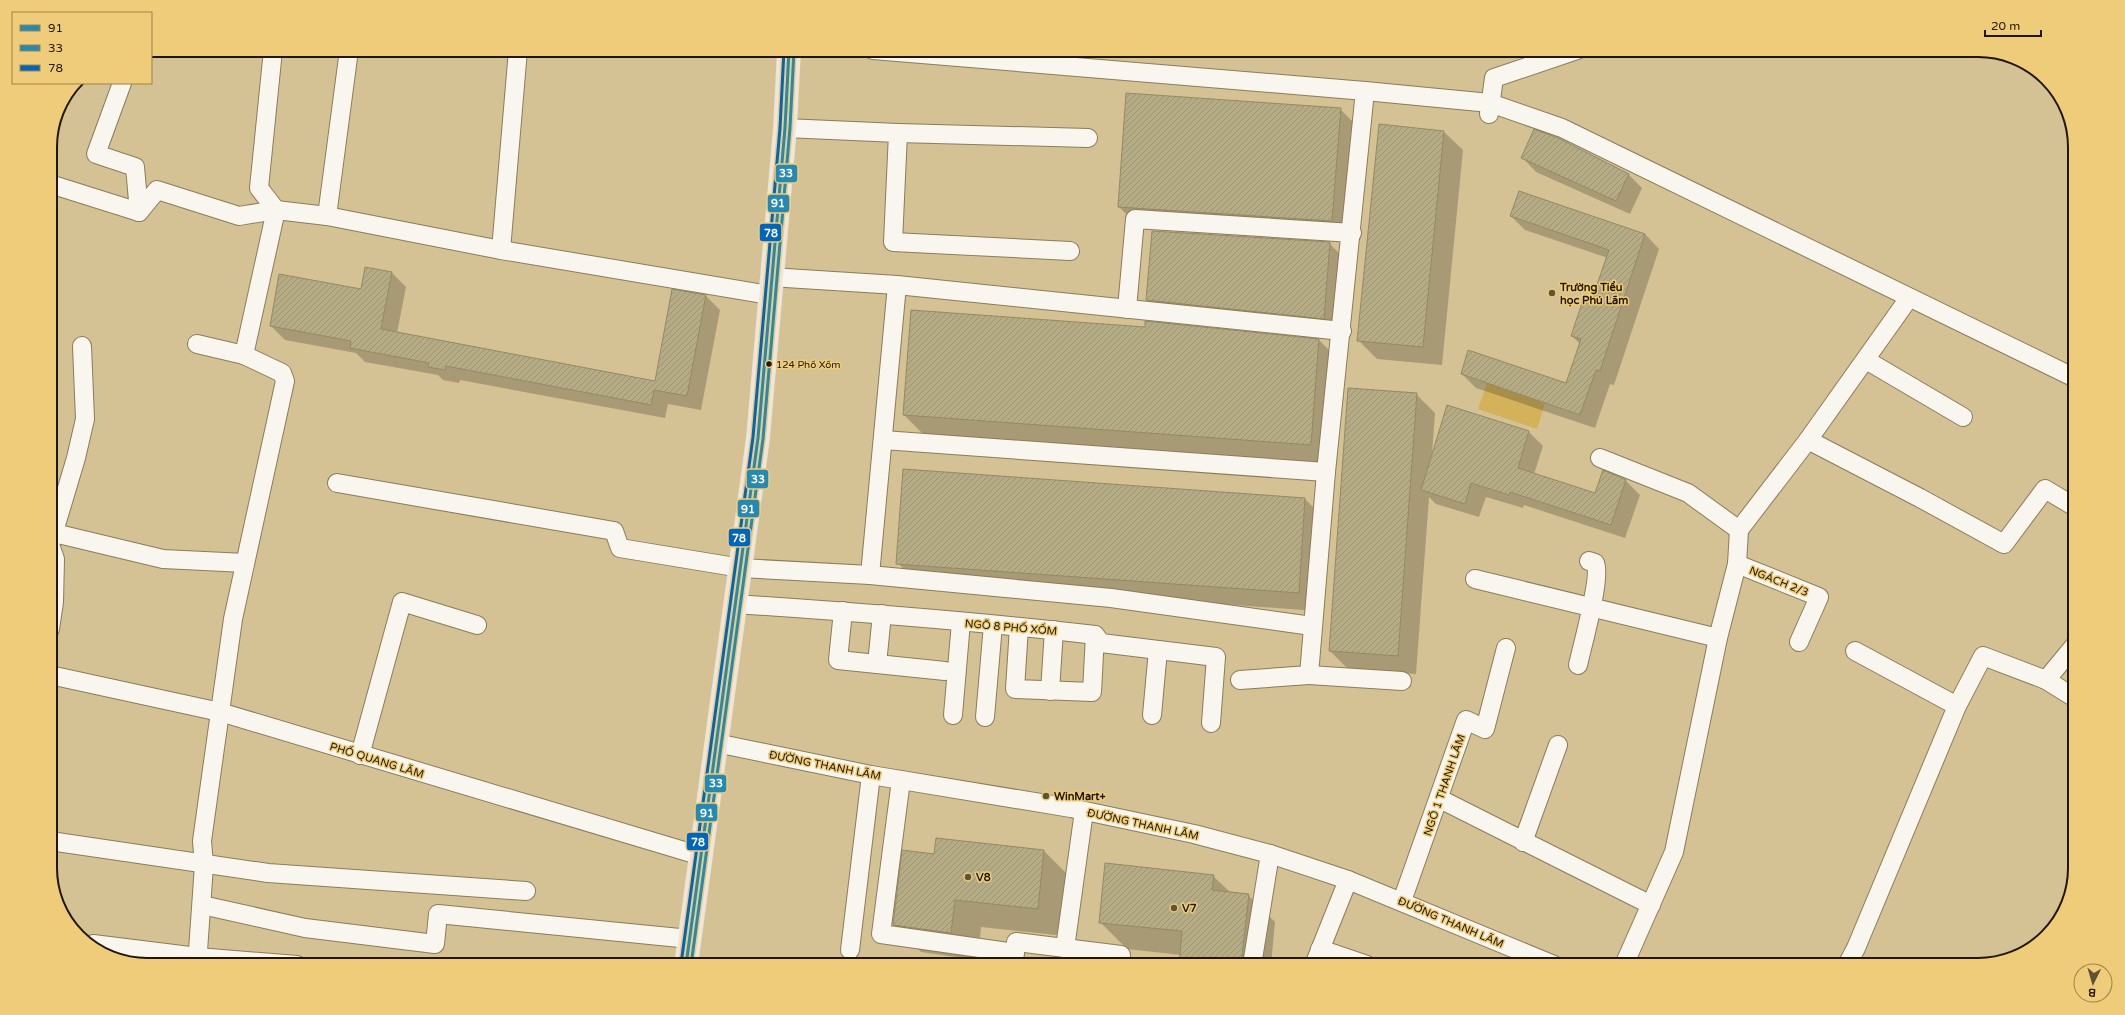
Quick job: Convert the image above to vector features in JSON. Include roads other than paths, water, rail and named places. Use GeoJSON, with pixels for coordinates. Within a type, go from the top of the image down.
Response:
{"type":"FeatureCollection","features":[{"type":"Feature","properties":{"kind":"highway"},"geometry":{"type":"LineString","coordinates":[[687,958],[758,438],[770,286],[785,128],[789,57]]}},
{"type":"Feature","properties":{"kind":"street"},"geometry":{"type":"LineString","coordinates":[[272,57],[259,188],[276,210]]}},
{"type":"Feature","properties":{"kind":"street"},"geometry":{"type":"LineString","coordinates":[[327,216],[348,57]]}},
{"type":"Feature","properties":{"kind":"street"},"geometry":{"type":"LineString","coordinates":[[501,250],[517,57]]}},
{"type":"Feature","properties":{"kind":"street"},"geometry":{"type":"LineString","coordinates":[[957,57],[1366,91],[1490,109],[1562,128],[2068,375]]}},
{"type":"Feature","properties":{"kind":"street"},"geometry":{"type":"LineString","coordinates":[[1490,109],[1494,78],[1556,57]]}},
{"type":"Feature","properties":{"kind":"street"},"geometry":{"type":"LineString","coordinates":[[122,84],[96,154],[135,167],[139,212]]}},
{"type":"Feature","properties":{"kind":"street"},"geometry":{"type":"LineString","coordinates":[[1309,675],[1326,472],[1366,91]]}},
{"type":"Feature","properties":{"kind":"street"},"geometry":{"type":"LineString","coordinates":[[785,128],[898,134],[1088,138]]}},
{"type":"Feature","properties":{"kind":"street"},"geometry":{"type":"LineString","coordinates":[[898,134],[893,242],[1070,251]]}},
{"type":"Feature","properties":{"kind":"street"},"geometry":{"type":"LineString","coordinates":[[57,186],[139,212]]}},
{"type":"Feature","properties":{"kind":"street"},"geometry":{"type":"LineString","coordinates":[[139,212],[157,190],[239,216],[276,210],[327,216],[501,250],[770,286],[897,286],[1342,331]]}},
{"type":"Feature","properties":{"kind":"street"},"geometry":{"type":"LineString","coordinates":[[244,355],[276,210]]}},
{"type":"Feature","properties":{"kind":"street"},"geometry":{"type":"LineString","coordinates":[[1127,309],[1135,219],[1352,233]]}},
{"type":"Feature","properties":{"kind":"street"},"geometry":{"type":"LineString","coordinates":[[870,575],[897,286]]}},
{"type":"Feature","properties":{"kind":"street"},"geometry":{"type":"LineString","coordinates":[[1627,958],[1674,852],[1718,638],[1737,564],[1739,530],[1808,440],[1909,298]]}},
{"type":"Feature","properties":{"kind":"street"},"geometry":{"type":"LineString","coordinates":[[197,344],[244,355],[282,373],[285,381],[233,619],[202,841],[204,865],[198,958]]}},
{"type":"Feature","properties":{"kind":"street"},"geometry":{"type":"LineString","coordinates":[[57,517],[76,458],[85,419],[82,346]]}},
{"type":"Feature","properties":{"kind":"street"},"geometry":{"type":"LineString","coordinates":[[1866,360],[1963,417]]}},
{"type":"Feature","properties":{"kind":"street"},"geometry":{"type":"LineString","coordinates":[[883,440],[1326,472]]}},
{"type":"Feature","properties":{"kind":"street"},"geometry":{"type":"LineString","coordinates":[[1808,440],[1920,498],[2004,544],[2045,489],[2068,503]]}},
{"type":"Feature","properties":{"kind":"street"},"geometry":{"type":"LineString","coordinates":[[1600,458],[1688,493],[1739,530]]}},
{"type":"Feature","properties":{"kind":"street"},"geometry":{"type":"LineString","coordinates":[[337,482],[614,531],[620,548],[741,568],[870,575],[1111,598],[1312,626]]}},
{"type":"Feature","properties":{"kind":"street"},"geometry":{"type":"LineString","coordinates":[[57,533],[162,559],[245,563]]}},
{"type":"Feature","properties":{"kind":"street"},"geometry":{"type":"LineString","coordinates":[[1578,665],[1592,608],[1596,566],[1595,563],[1589,561]]}},
{"type":"Feature","properties":{"kind":"street","name":"NGÁCH 2/3"},"geometry":{"type":"LineString","coordinates":[[1737,564],[1819,597],[1799,642]]}},
{"type":"Feature","properties":{"kind":"street"},"geometry":{"type":"LineString","coordinates":[[1475,579],[1718,638]]}},
{"type":"Feature","properties":{"kind":"street"},"geometry":{"type":"LineString","coordinates":[[360,755],[402,602],[477,625]]}},
{"type":"Feature","properties":{"kind":"street","name":"NGÕ 8 PHỐ XỐM"},"geometry":{"type":"LineString","coordinates":[[736,604],[882,614],[1054,630],[1095,635],[1102,643],[1216,657],[1211,723]]}},
{"type":"Feature","properties":{"kind":"street"},"geometry":{"type":"LineString","coordinates":[[843,611],[838,660],[945,671]]}},
{"type":"Feature","properties":{"kind":"street"},"geometry":{"type":"LineString","coordinates":[[877,664],[882,614]]}},
{"type":"Feature","properties":{"kind":"street"},"geometry":{"type":"LineString","coordinates":[[953,714],[961,622]]}},
{"type":"Feature","properties":{"kind":"street"},"geometry":{"type":"LineString","coordinates":[[985,717],[993,625]]}},
{"type":"Feature","properties":{"kind":"street"},"geometry":{"type":"LineString","coordinates":[[1019,627],[1015,689],[1092,692],[1095,635]]}},
{"type":"Feature","properties":{"kind":"street"},"geometry":{"type":"LineString","coordinates":[[1050,690],[1054,630]]}},
{"type":"Feature","properties":{"kind":"street","name":"NGÕ 1 THANH LÃM"},"geometry":{"type":"LineString","coordinates":[[1402,901],[1440,799],[1466,720],[1485,729],[1506,648]]}},
{"type":"Feature","properties":{"kind":"street"},"geometry":{"type":"LineString","coordinates":[[1152,715],[1158,650]]}},
{"type":"Feature","properties":{"kind":"street"},"geometry":{"type":"LineString","coordinates":[[1856,651],[1957,706]]}},
{"type":"Feature","properties":{"kind":"street"},"geometry":{"type":"LineString","coordinates":[[2046,680],[2068,653]]}},
{"type":"Feature","properties":{"kind":"street"},"geometry":{"type":"LineString","coordinates":[[1851,958],[1957,706],[1983,656],[2046,680],[2068,694]]}},
{"type":"Feature","properties":{"kind":"street"},"geometry":{"type":"LineString","coordinates":[[1240,680],[1309,675],[1402,681]]}},
{"type":"Feature","properties":{"kind":"street","name":"PHỐ QUANG LÃM"},"geometry":{"type":"LineString","coordinates":[[57,677],[220,712],[701,856]]}},
{"type":"Feature","properties":{"kind":"street","name":"ĐƯỜNG THANH LÃM"},"geometry":{"type":"LineString","coordinates":[[716,743],[871,775],[1084,811],[1194,834],[1270,854],[1348,880],[1537,958]]}},
{"type":"Feature","properties":{"kind":"street"},"geometry":{"type":"LineString","coordinates":[[1523,842],[1558,745]]}},
{"type":"Feature","properties":{"kind":"street"},"geometry":{"type":"LineString","coordinates":[[850,950],[871,775]]}},
{"type":"Feature","properties":{"kind":"street"},"geometry":{"type":"LineString","coordinates":[[902,780],[881,934],[1009,958]]}},
{"type":"Feature","properties":{"kind":"street"},"geometry":{"type":"LineString","coordinates":[[1440,799],[1523,842],[1651,904]]}},
{"type":"Feature","properties":{"kind":"street"},"geometry":{"type":"LineString","coordinates":[[1065,948],[1084,811]]}},
{"type":"Feature","properties":{"kind":"street"},"geometry":{"type":"LineString","coordinates":[[57,842],[204,865],[308,877],[526,891]]}},
{"type":"Feature","properties":{"kind":"street"},"geometry":{"type":"LineString","coordinates":[[1253,958],[1270,854]]}},
{"type":"Feature","properties":{"kind":"street"},"geometry":{"type":"LineString","coordinates":[[1317,957],[1348,880]]}},
{"type":"Feature","properties":{"kind":"street"},"geometry":{"type":"LineString","coordinates":[[202,904],[305,928],[435,944],[438,914],[690,939]]}},
{"type":"Feature","properties":{"kind":"street"},"geometry":{"type":"LineString","coordinates":[[1014,958],[1016,942],[1121,954],[1121,958]]}},
{"type":"Feature","properties":{"kind":"street"},"geometry":{"type":"LineString","coordinates":[[101,945],[179,958]]}},
{"type":"Feature","properties":{"kind":"place","name":"Trường Tiểu học Phú Lãm"},"geometry":{"type":"Point","coordinates":[1552,293]}},
{"type":"Feature","properties":{"kind":"place","name":"124 Phố Xốm"},"geometry":{"type":"Point","coordinates":[769,364]}},
{"type":"Feature","properties":{"kind":"place","name":"WinMart+"},"geometry":{"type":"Point","coordinates":[1046,796]}},
{"type":"Feature","properties":{"kind":"place","name":"V8"},"geometry":{"type":"Point","coordinates":[968,877]}},
{"type":"Feature","properties":{"kind":"place","name":"V7"},"geometry":{"type":"Point","coordinates":[1174,908]}}]}
